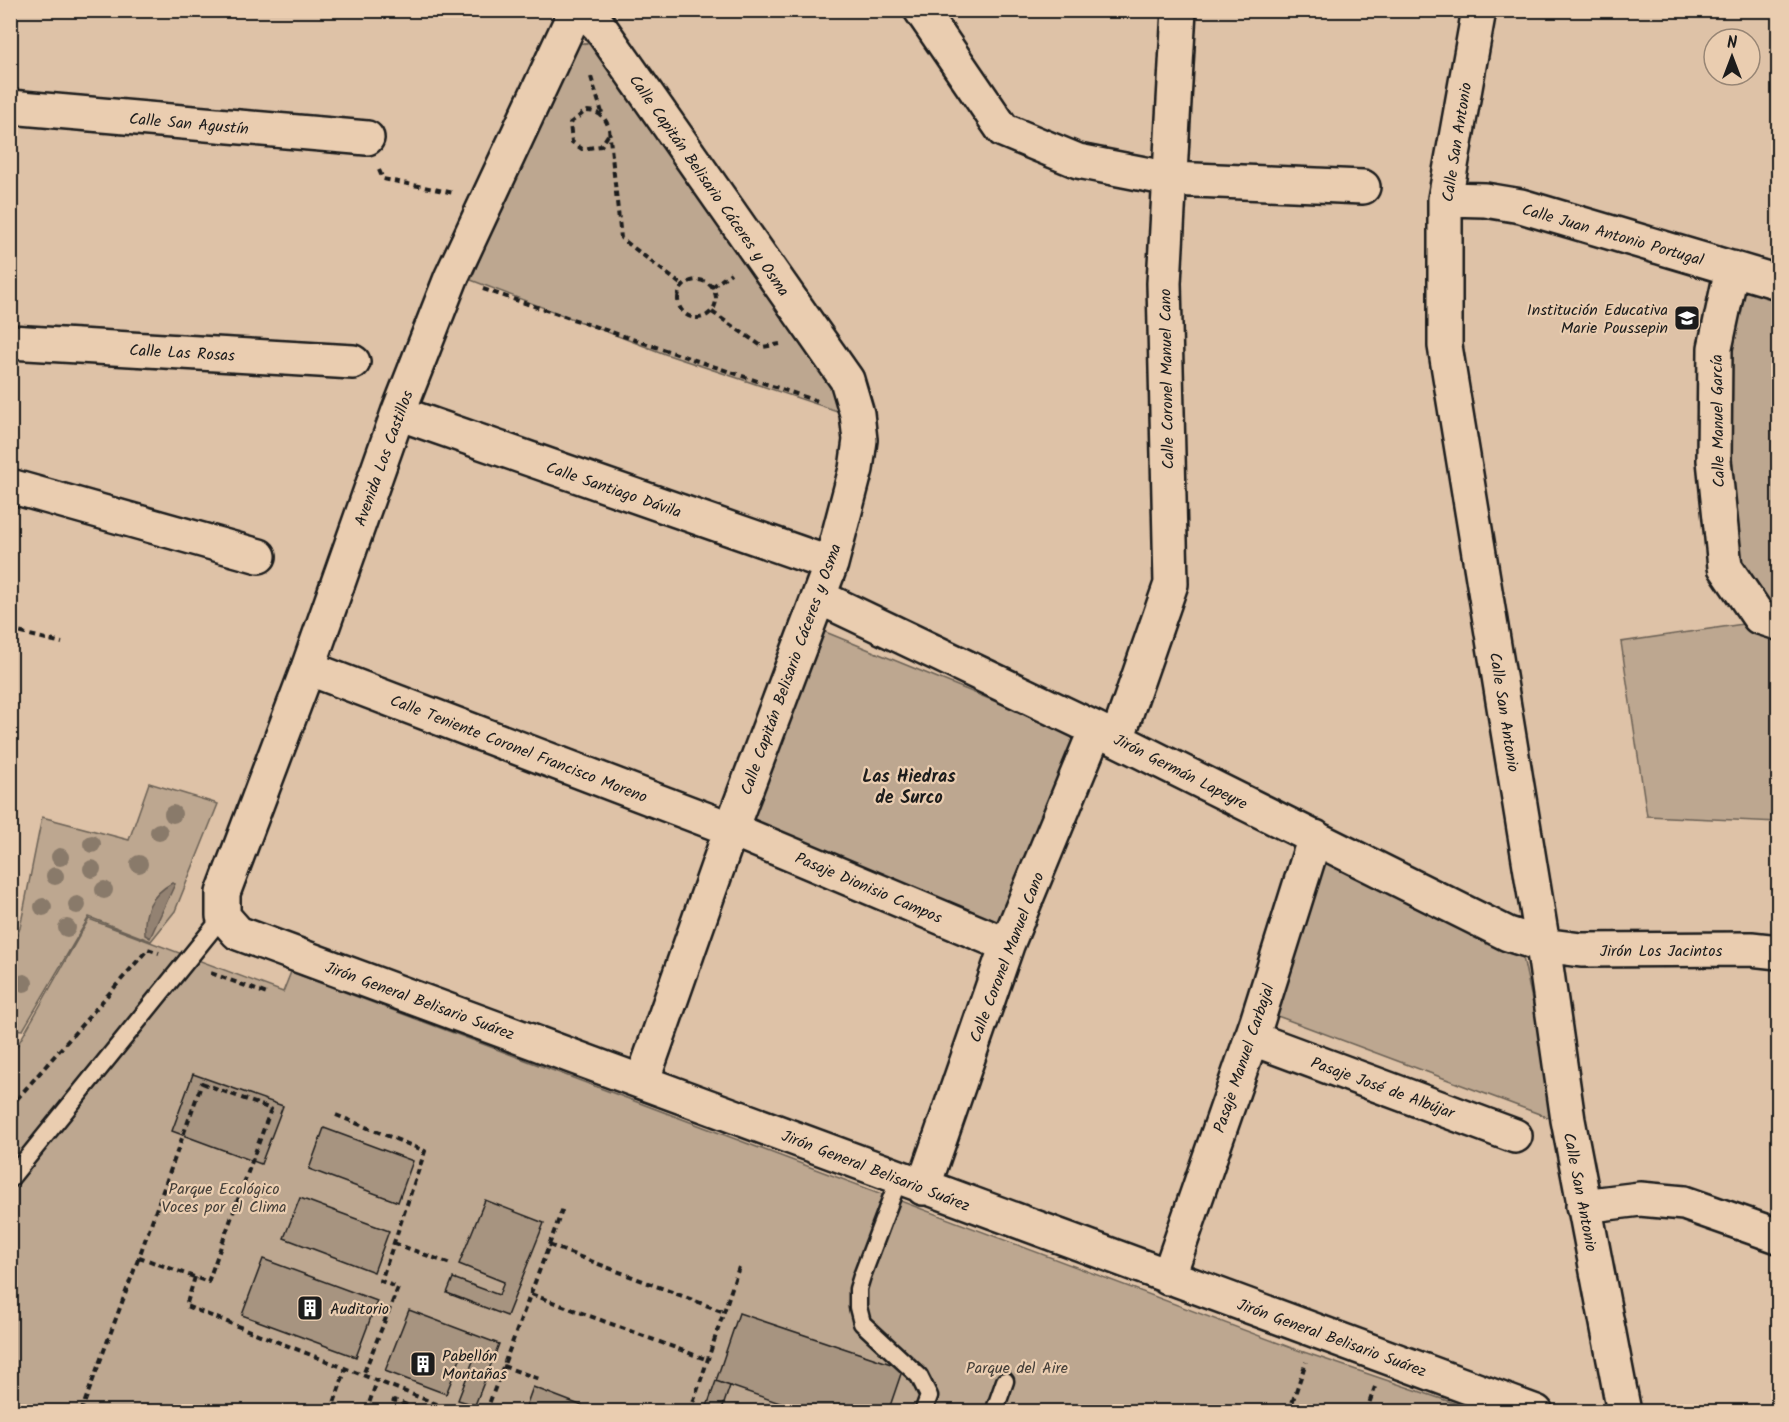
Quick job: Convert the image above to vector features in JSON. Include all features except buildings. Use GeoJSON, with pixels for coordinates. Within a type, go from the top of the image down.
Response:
{"type":"FeatureCollection","features":[{"type":"Feature","properties":{"kind":"street"},"geometry":{"type":"LineString","coordinates":[[921,10],[1004,130],[1078,161],[1170,178],[1363,187]]}},
{"type":"Feature","properties":{"kind":"street","name":"Calle Coronel Manuel Cano"},"geometry":{"type":"LineString","coordinates":[[911,1183],[1007,945],[1107,734],[1171,584],[1164,283],[1179,10]]}},
{"type":"Feature","properties":{"kind":"street","name":"Calle San Antonio"},"geometry":{"type":"LineString","coordinates":[[1479,10],[1446,199],[1445,346],[1543,945],[1583,1206],[1624,1412]]}},
{"type":"Feature","properties":{"kind":"street","name":"Avenida Los Castillos"},"geometry":{"type":"LineString","coordinates":[[223,916],[222,893],[308,668],[398,413],[451,278],[576,11]]}},
{"type":"Feature","properties":{"kind":"street","name":"Calle Capitán Belisario Cáceres y Osma"},"geometry":{"type":"LineString","coordinates":[[576,11],[590,17],[599,26],[847,380],[857,414],[860,440],[856,469],[831,564],[731,829],[642,1082]]}},
{"type":"Feature","properties":{"kind":"street","name":"Calle San Agustín"},"geometry":{"type":"LineString","coordinates":[[10,107],[367,138]]}},
{"type":"Feature","properties":{"kind":"street","name":"Calle Juan Antonio Portugal"},"geometry":{"type":"LineString","coordinates":[[1446,199],[1485,200],[1521,206],[1779,282]]}},
{"type":"Feature","properties":{"kind":"street","name":"Calle Manuel García"},"geometry":{"type":"LineString","coordinates":[[1732,268],[1715,348],[1714,460],[1725,567],[1760,617],[1779,623]]}},
{"type":"Feature","properties":{"kind":"street","name":"Calle Las Rosas"},"geometry":{"type":"LineString","coordinates":[[10,342],[353,362]]}},
{"type":"Feature","properties":{"kind":"street","name":"Calle Santiago Dávila"},"geometry":{"type":"LineString","coordinates":[[398,413],[831,564]]}},
{"type":"Feature","properties":{"kind":"street"},"geometry":{"type":"LineString","coordinates":[[10,486],[259,556]]}},
{"type":"Feature","properties":{"kind":"street","name":"Jirón Germán Lapeyre"},"geometry":{"type":"LineString","coordinates":[[819,597],[1107,734],[1508,934],[1543,945]]}},
{"type":"Feature","properties":{"kind":"street","name":"Calle Teniente Coronel Francisco Moreno"},"geometry":{"type":"LineString","coordinates":[[308,668],[731,829]]}},
{"type":"Feature","properties":{"kind":"street","name":"Pasaje Dionisio Campos"},"geometry":{"type":"LineString","coordinates":[[731,829],[1007,945]]}},
{"type":"Feature","properties":{"kind":"street","name":"Pasaje Manuel Carbajal"},"geometry":{"type":"LineString","coordinates":[[1168,1278],[1251,1038],[1315,837]]}},
{"type":"Feature","properties":{"kind":"street","name":"Jirón General Belisario Suárez"},"geometry":{"type":"LineString","coordinates":[[223,916],[238,933],[1536,1412]]}},
{"type":"Feature","properties":{"kind":"street","name":"Jirón Los Jacintos"},"geometry":{"type":"LineString","coordinates":[[1543,945],[1581,950],[1751,949],[1779,952]]}},
{"type":"Feature","properties":{"kind":"street","name":"Pasaje José de Albújar"},"geometry":{"type":"LineString","coordinates":[[1251,1038],[1515,1136]]}},
{"type":"Feature","properties":{"kind":"street"},"geometry":{"type":"LineString","coordinates":[[1583,1206],[1640,1199],[1684,1203],[1779,1236]]}},
{"type":"Feature","properties":{"kind":"lane"},"geometry":{"type":"LineString","coordinates":[[10,1179],[223,916]]}},
{"type":"Feature","properties":{"kind":"lane"},"geometry":{"type":"LineString","coordinates":[[911,1183],[862,1276],[858,1289],[858,1308],[862,1323],[910,1367],[925,1386],[929,1396],[923,1412]]}},
{"type":"Feature","properties":{"kind":"lane"},"geometry":{"type":"LineString","coordinates":[[994,1412],[1005,1381]]}},
{"type":"Feature","properties":{"kind":"path"},"geometry":{"type":"LineString","coordinates":[[608,135],[601,146],[589,150],[582,149],[572,142],[570,123],[586,111],[598,113],[607,123],[621,238],[683,286]]}},
{"type":"Feature","properties":{"kind":"path"},"geometry":{"type":"LineString","coordinates":[[367,138],[383,178],[487,200]]}},
{"type":"Feature","properties":{"kind":"path"},"geometry":{"type":"LineString","coordinates":[[712,287],[736,269]]}},
{"type":"Feature","properties":{"kind":"path"},"geometry":{"type":"LineString","coordinates":[[451,278],[857,414]]}},
{"type":"Feature","properties":{"kind":"path"},"geometry":{"type":"LineString","coordinates":[[695,280],[701,280],[712,287],[716,300],[712,312],[701,318],[684,313],[678,297],[683,286],[695,280]]}},
{"type":"Feature","properties":{"kind":"path"},"geometry":{"type":"LineString","coordinates":[[712,312],[763,347],[786,343]]}},
{"type":"Feature","properties":{"kind":"path"},"geometry":{"type":"LineString","coordinates":[[10,630],[62,643]]}},
{"type":"Feature","properties":{"kind":"path"},"geometry":{"type":"LineString","coordinates":[[81,1412],[202,1083],[271,1109],[208,1282],[139,1257]]}},
{"type":"Feature","properties":{"kind":"path"},"geometry":{"type":"LineString","coordinates":[[336,1115],[425,1151],[381,1281],[398,1288],[363,1375]]}},
{"type":"Feature","properties":{"kind":"path"},"geometry":{"type":"LineString","coordinates":[[486,1412],[563,1208]]}},
{"type":"Feature","properties":{"kind":"path"},"geometry":{"type":"LineString","coordinates":[[394,1243],[453,1265]]}},
{"type":"Feature","properties":{"kind":"path"},"geometry":{"type":"LineString","coordinates":[[549,1245],[724,1311]]}},
{"type":"Feature","properties":{"kind":"path"},"geometry":{"type":"LineString","coordinates":[[690,1412],[739,1267]]}},
{"type":"Feature","properties":{"kind":"path"},"geometry":{"type":"LineString","coordinates":[[195,1277],[186,1306],[457,1412]]}},
{"type":"Feature","properties":{"kind":"path"},"geometry":{"type":"LineString","coordinates":[[531,1294],[708,1360]]}},
{"type":"Feature","properties":{"kind":"path"},"geometry":{"type":"LineString","coordinates":[[1288,1412],[1317,1330]]}},
{"type":"Feature","properties":{"kind":"path"},"geometry":{"type":"LineString","coordinates":[[503,1366],[539,1380]]}},
{"type":"Feature","properties":{"kind":"path"},"geometry":{"type":"LineString","coordinates":[[332,1412],[346,1368]]}},
{"type":"Feature","properties":{"kind":"path"},"geometry":{"type":"LineString","coordinates":[[366,1412],[377,1381]]}},
{"type":"Feature","properties":{"kind":"path"},"geometry":{"type":"LineString","coordinates":[[389,1412],[394,1400],[412,1407],[410,1412]]}},
{"type":"Feature","properties":{"kind":"green space"},"geometry":{"type":"Polygon","coordinates":[[[579,43],[592,44],[826,371],[836,395],[837,411],[665,354],[471,280],[567,51],[579,43]]]}},
{"type":"Feature","properties":{"kind":"green space"},"geometry":{"type":"Polygon","coordinates":[[[1745,285],[1778,296],[1778,612],[1742,567],[1728,458],[1724,374],[1745,285]]]}},
{"type":"Feature","properties":{"kind":"green space"},"geometry":{"type":"Polygon","coordinates":[[[1750,623],[1778,632],[1778,822],[1647,816],[1621,642],[1750,623]]]}},
{"type":"Feature","properties":{"kind":"green space"},"geometry":{"type":"Polygon","coordinates":[[[823,631],[1082,737],[1001,934],[742,828],[823,631]]]}},
{"type":"Feature","properties":{"kind":"green space"},"geometry":{"type":"Polygon","coordinates":[[[149,783],[218,804],[175,911],[151,941],[89,917],[23,1030],[11,1029],[10,953],[20,928],[42,817],[129,840],[149,783]]]}},
{"type":"Feature","properties":{"kind":"green space"},"geometry":{"type":"Polygon","coordinates":[[[1319,850],[1521,948],[1558,1121],[1272,1014],[1319,850]]]}},
{"type":"Feature","properties":{"kind":"green space","name":"Parque Ecológico Voces por el Clima"},"geometry":{"type":"Polygon","coordinates":[[[89,919],[283,992],[291,972],[1289,1347],[1477,1411],[11,1412],[11,1057],[89,919]]]}},
{"type":"Feature","properties":{"kind":"shaded area"},"geometry":{"type":"Polygon","coordinates":[[[172,883],[175,884],[150,938],[145,935],[147,911],[154,898],[172,883]]]}},
{"type":"Feature","properties":{"kind":"place","name":"Institución Educativa Marie Poussepin"},"geometry":{"type":"Point","coordinates":[1687,318]}},
{"type":"Feature","properties":{"kind":"place","name":"Auditorio"},"geometry":{"type":"Point","coordinates":[310,1308]}},
{"type":"Feature","properties":{"kind":"place","name":"Pabellón Montañas"},"geometry":{"type":"Point","coordinates":[423,1364]}},
{"type":"Feature","properties":{"kind":"district","name":"Las Hiedras de Surco"},"geometry":{"type":"Point","coordinates":[909,786]}},
{"type":"Feature","properties":{"kind":"park label","name":"Parque del Aire"},"geometry":{"type":"Point","coordinates":[1017,1367]}}]}
